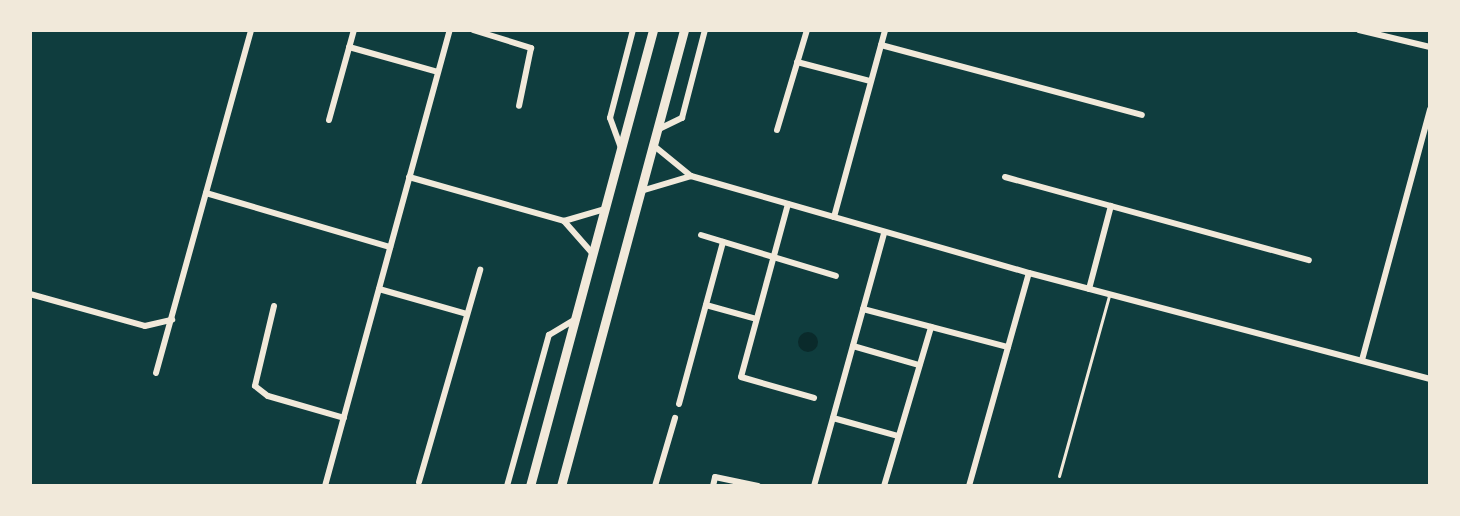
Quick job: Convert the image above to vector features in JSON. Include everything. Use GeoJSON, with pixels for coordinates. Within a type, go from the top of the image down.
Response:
{"type":"FeatureCollection","features":[{"type":"Feature","properties":{"kind":"main road"},"geometry":{"type":"LineString","coordinates":[[530,486],[653,30]]}},
{"type":"Feature","properties":{"kind":"main road"},"geometry":{"type":"LineString","coordinates":[[561,486],[684,30]]}},
{"type":"Feature","properties":{"kind":"street"},"geometry":{"type":"LineString","coordinates":[[156,374],[251,30]]}},
{"type":"Feature","properties":{"kind":"street"},"geometry":{"type":"LineString","coordinates":[[329,120],[354,30]]}},
{"type":"Feature","properties":{"kind":"street"},"geometry":{"type":"LineString","coordinates":[[325,486],[450,30]]}},
{"type":"Feature","properties":{"kind":"street"},"geometry":{"type":"LineString","coordinates":[[473,30],[531,48],[519,106]]}},
{"type":"Feature","properties":{"kind":"street"},"geometry":{"type":"LineString","coordinates":[[621,148],[610,118],[633,30]]}},
{"type":"Feature","properties":{"kind":"street"},"geometry":{"type":"LineString","coordinates":[[657,130],[682,118],[705,30]]}},
{"type":"Feature","properties":{"kind":"street"},"geometry":{"type":"LineString","coordinates":[[777,130],[807,30]]}},
{"type":"Feature","properties":{"kind":"street"},"geometry":{"type":"LineString","coordinates":[[834,217],[885,30]]}},
{"type":"Feature","properties":{"kind":"street"},"geometry":{"type":"LineString","coordinates":[[1359,30],[1430,47]]}},
{"type":"Feature","properties":{"kind":"street"},"geometry":{"type":"LineString","coordinates":[[881,45],[1142,115]]}},
{"type":"Feature","properties":{"kind":"street"},"geometry":{"type":"LineString","coordinates":[[350,47],[438,72]]}},
{"type":"Feature","properties":{"kind":"street"},"geometry":{"type":"LineString","coordinates":[[797,62],[870,81]]}},
{"type":"Feature","properties":{"kind":"street"},"geometry":{"type":"LineString","coordinates":[[1362,360],[1430,109]]}},
{"type":"Feature","properties":{"kind":"street"},"geometry":{"type":"LineString","coordinates":[[653,145],[691,176],[1029,273],[1430,379]]}},
{"type":"Feature","properties":{"kind":"street"},"geometry":{"type":"LineString","coordinates":[[641,191],[691,176]]}},
{"type":"Feature","properties":{"kind":"street"},"geometry":{"type":"LineString","coordinates":[[409,177],[564,221],[605,209]]}},
{"type":"Feature","properties":{"kind":"street"},"geometry":{"type":"LineString","coordinates":[[1005,177],[1309,260]]}},
{"type":"Feature","properties":{"kind":"street"},"geometry":{"type":"LineString","coordinates":[[206,194],[390,247]]}},
{"type":"Feature","properties":{"kind":"street"},"geometry":{"type":"LineString","coordinates":[[788,204],[741,377],[814,398]]}},
{"type":"Feature","properties":{"kind":"street"},"geometry":{"type":"LineString","coordinates":[[1089,289],[1111,206]]}},
{"type":"Feature","properties":{"kind":"street"},"geometry":{"type":"LineString","coordinates":[[564,221],[593,254]]}},
{"type":"Feature","properties":{"kind":"street"},"geometry":{"type":"LineString","coordinates":[[814,486],[884,233]]}},
{"type":"Feature","properties":{"kind":"street"},"geometry":{"type":"LineString","coordinates":[[700,235],[836,276]]}},
{"type":"Feature","properties":{"kind":"street"},"geometry":{"type":"LineString","coordinates":[[679,404],[723,242]]}},
{"type":"Feature","properties":{"kind":"street"},"geometry":{"type":"LineString","coordinates":[[419,482],[480,270]]}},
{"type":"Feature","properties":{"kind":"street"},"geometry":{"type":"LineString","coordinates":[[969,486],[1029,273]]}},
{"type":"Feature","properties":{"kind":"street"},"geometry":{"type":"LineString","coordinates":[[379,289],[467,314]]}},
{"type":"Feature","properties":{"kind":"street"},"geometry":{"type":"LineString","coordinates":[[30,294],[145,326],[172,320]]}},
{"type":"Feature","properties":{"kind":"street"},"geometry":{"type":"LineString","coordinates":[[706,305],[756,319]]}},
{"type":"Feature","properties":{"kind":"street"},"geometry":{"type":"LineString","coordinates":[[274,306],[255,386],[268,396],[344,418]]}},
{"type":"Feature","properties":{"kind":"street"},"geometry":{"type":"LineString","coordinates":[[863,309],[1008,346]]}},
{"type":"Feature","properties":{"kind":"street"},"geometry":{"type":"LineString","coordinates":[[507,486],[549,335],[575,320]]}},
{"type":"Feature","properties":{"kind":"street"},"geometry":{"type":"LineString","coordinates":[[884,486],[931,327]]}},
{"type":"Feature","properties":{"kind":"street"},"geometry":{"type":"LineString","coordinates":[[853,346],[919,365]]}},
{"type":"Feature","properties":{"kind":"street"},"geometry":{"type":"LineString","coordinates":[[655,486],[675,417]]}},
{"type":"Feature","properties":{"kind":"street"},"geometry":{"type":"LineString","coordinates":[[834,418],[898,436]]}},
{"type":"Feature","properties":{"kind":"street"},"geometry":{"type":"LineString","coordinates":[[713,486],[715,477],[758,486]]}},
{"type":"Feature","properties":{"kind":"lane"},"geometry":{"type":"LineString","coordinates":[[1059,476],[1110,294]]}},
{"type":"Feature","properties":{"kind":"water"},"geometry":{"type":"Polygon","coordinates":[[[808,332],[815,335],[818,342],[815,349],[808,352],[801,349],[798,342],[801,335],[808,332]]]}}]}
